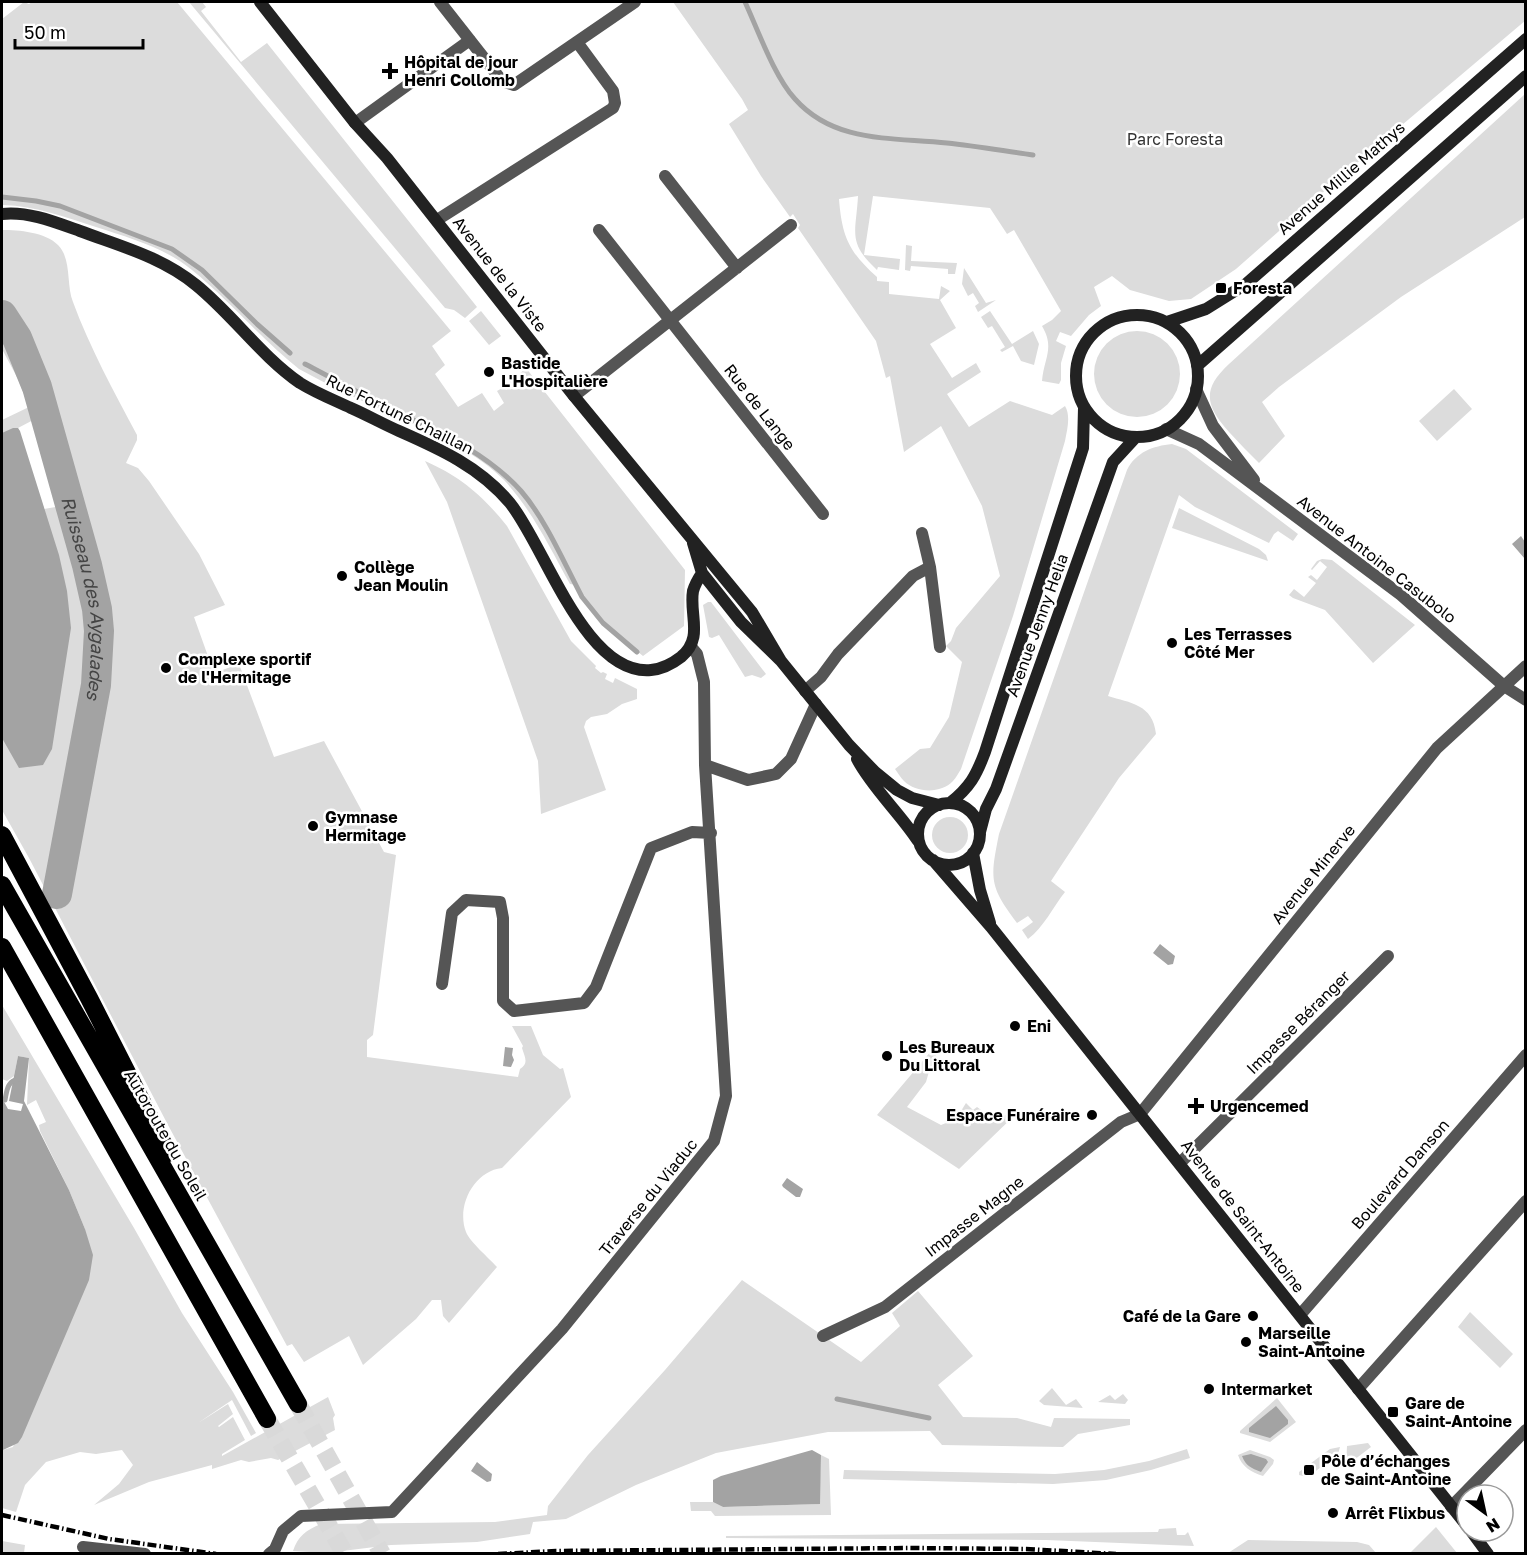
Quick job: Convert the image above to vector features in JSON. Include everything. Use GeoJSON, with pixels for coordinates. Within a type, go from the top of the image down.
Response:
{"type":"FeatureCollection","features":[{"type":"Feature","properties":{"kind":"highway"},"geometry":{"type":"LineString","coordinates":[[2,835],[172,1161],[196,1227]]}},
{"type":"Feature","properties":{"kind":"highway","name":"Autoroute du Soleil"},"geometry":{"type":"LineString","coordinates":[[2,885],[298,1404]]}},
{"type":"Feature","properties":{"kind":"highway"},"geometry":{"type":"LineString","coordinates":[[2,947],[267,1419]]}},
{"type":"Feature","properties":{"kind":"street","name":"Avenue de la Viste"},"geometry":{"type":"LineString","coordinates":[[260,2],[437,220],[574,396],[691,536],[702,573]]}},
{"type":"Feature","properties":{"kind":"street"},"geometry":{"type":"LineString","coordinates":[[440,2],[501,81],[514,85],[635,2]]}},
{"type":"Feature","properties":{"kind":"street","name":"Avenue Millie Mathys"},"geometry":{"type":"LineString","coordinates":[[1167,322],[1206,309],[1246,284],[1526,39]]}},
{"type":"Feature","properties":{"kind":"street"},"geometry":{"type":"LineString","coordinates":[[356,123],[470,40]]}},
{"type":"Feature","properties":{"kind":"street"},"geometry":{"type":"LineString","coordinates":[[437,220],[613,108],[615,103],[613,91],[577,42]]}},
{"type":"Feature","properties":{"kind":"street"},"geometry":{"type":"LineString","coordinates":[[1197,366],[1526,76]]}},
{"type":"Feature","properties":{"kind":"street"},"geometry":{"type":"LineString","coordinates":[[665,176],[737,268]]}},
{"type":"Feature","properties":{"kind":"street","name":"Rue Fortuné Chaillan"},"geometry":{"type":"LineString","coordinates":[[2,214],[30,215],[160,261],[196,285],[270,358],[300,382],[326,397],[447,453],[473,469],[497,489],[522,519],[587,634],[613,660],[633,668],[652,670],[676,661],[692,647]]}},
{"type":"Feature","properties":{"kind":"street"},"geometry":{"type":"LineString","coordinates":[[574,396],[791,225]]}},
{"type":"Feature","properties":{"kind":"street","name":"Rue de Lange"},"geometry":{"type":"LineString","coordinates":[[599,230],[823,513]]}},
{"type":"Feature","properties":{"kind":"street"},"geometry":{"type":"LineString","coordinates":[[1128,315],[1148,315],[1167,322],[1181,334],[1192,349],[1197,366],[1196,389],[1190,405],[1180,419],[1152,435],[1136,437],[1116,433],[1098,423],[1084,408],[1076,382],[1077,363],[1083,346],[1094,332],[1109,321],[1128,315]]}},
{"type":"Feature","properties":{"kind":"street","name":"Avenue Antoine Casubolo"},"geometry":{"type":"LineString","coordinates":[[1196,389],[1213,426],[1262,490]]}},
{"type":"Feature","properties":{"kind":"street","name":"Avenue Jenny Helia"},"geometry":{"type":"LineString","coordinates":[[944,804],[965,791],[975,777],[985,752],[1083,448],[1084,408]]}},
{"type":"Feature","properties":{"kind":"street","name":"Avenue Antoine Casubolo"},"geometry":{"type":"LineString","coordinates":[[1166,429],[1199,444],[1262,490],[1401,595],[1504,686],[1526,700]]}},
{"type":"Feature","properties":{"kind":"street","name":"Avenue Jenny Helia"},"geometry":{"type":"LineString","coordinates":[[980,832],[1113,462],[1136,437]]}},
{"type":"Feature","properties":{"kind":"street"},"geometry":{"type":"LineString","coordinates":[[922,533],[930,567],[940,647]]}},
{"type":"Feature","properties":{"kind":"street"},"geometry":{"type":"LineString","coordinates":[[691,536],[752,612],[781,661]]}},
{"type":"Feature","properties":{"kind":"street"},"geometry":{"type":"LineString","coordinates":[[805,691],[824,674],[842,649],[913,576],[930,567]]}},
{"type":"Feature","properties":{"kind":"street"},"geometry":{"type":"LineString","coordinates":[[692,647],[693,592],[702,573]]}},
{"type":"Feature","properties":{"kind":"street"},"geometry":{"type":"LineString","coordinates":[[702,573],[716,575],[731,586]]}},
{"type":"Feature","properties":{"kind":"street"},"geometry":{"type":"LineString","coordinates":[[702,573],[741,622],[781,661],[849,745],[875,772],[897,790],[912,798],[961,806],[970,812],[977,821],[980,832],[979,843],[973,853],[965,861],[954,865],[933,860],[924,852],[902,816],[867,777],[849,745]]}},
{"type":"Feature","properties":{"kind":"street","name":"Traverse du Viaduc"},"geometry":{"type":"LineString","coordinates":[[268,1554],[275,1549],[283,1531],[301,1516],[392,1512],[562,1329],[714,1141],[726,1096],[705,765],[704,682],[697,654],[692,647]]}},
{"type":"Feature","properties":{"kind":"street","name":"Avenue Minerve"},"geometry":{"type":"LineString","coordinates":[[1140,1114],[1437,748],[1526,666]]}},
{"type":"Feature","properties":{"kind":"street"},"geometry":{"type":"LineString","coordinates":[[705,765],[748,780],[776,774],[791,759],[816,704]]}},
{"type":"Feature","properties":{"kind":"street"},"geometry":{"type":"LineString","coordinates":[[919,842],[918,831],[922,820],[929,811],[944,804]]}},
{"type":"Feature","properties":{"kind":"street"},"geometry":{"type":"LineString","coordinates":[[442,984],[452,913],[466,900],[500,902],[503,918],[503,1001],[514,1011],[584,1004],[596,987],[651,848],[692,832],[711,834]]}},
{"type":"Feature","properties":{"kind":"street","name":"Avenue de Saint-Antoine"},"geometry":{"type":"LineString","coordinates":[[973,853],[980,890],[991,927]]}},
{"type":"Feature","properties":{"kind":"street","name":"Avenue de Saint-Antoine"},"geometry":{"type":"LineString","coordinates":[[933,860],[991,927],[1180,1163],[1455,1512]]}},
{"type":"Feature","properties":{"kind":"street","name":"Impasse Béranger"},"geometry":{"type":"LineString","coordinates":[[1180,1163],[1388,956]]}},
{"type":"Feature","properties":{"kind":"street","name":"Boulevard Danson"},"geometry":{"type":"LineString","coordinates":[[1300,1315],[1526,1055]]}},
{"type":"Feature","properties":{"kind":"street","name":"Impasse Magne"},"geometry":{"type":"LineString","coordinates":[[823,1336],[885,1306],[1121,1122],[1140,1114]]}},
{"type":"Feature","properties":{"kind":"street"},"geometry":{"type":"LineString","coordinates":[[1358,1389],[1526,1201]]}},
{"type":"Feature","properties":{"kind":"street"},"geometry":{"type":"LineString","coordinates":[[1451,1507],[1526,1430]]}},
{"type":"Feature","properties":{"kind":"street"},"geometry":{"type":"LineString","coordinates":[[83,1547],[145,1554]]}},
{"type":"Feature","properties":{"kind":"green space"},"geometry":{"type":"Polygon","coordinates":[[[24,2],[29,4],[32,2],[177,2],[451,331],[432,346],[445,365],[435,374],[458,407],[482,393],[494,411],[504,403],[497,391],[504,387],[506,390],[509,388],[507,384],[526,368],[685,570],[684,626],[643,656],[598,615],[577,585],[570,584],[540,530],[514,492],[504,480],[472,454],[299,369],[206,282],[170,255],[133,239],[62,216],[27,207],[3,205],[2,19],[24,2]]]}},
{"type":"Feature","properties":{"kind":"green space"},"geometry":{"type":"Polygon","coordinates":[[[189,2],[202,2],[206,7],[201,11],[241,62],[267,43],[477,307],[465,318],[454,310],[445,308],[189,2]]]}},
{"type":"Feature","properties":{"kind":"green space","name":"Parc Foresta"},"geometry":{"type":"Polygon","coordinates":[[[673,2],[1525,2],[1526,20],[1236,269],[1191,299],[1169,301],[1130,290],[1112,276],[1094,287],[1101,306],[1089,315],[1071,336],[1060,332],[1056,341],[1066,346],[1061,363],[1059,384],[1042,381],[1048,341],[1042,326],[1061,311],[1014,230],[1007,234],[990,208],[873,196],[864,255],[900,259],[899,270],[878,267],[877,270],[867,260],[857,244],[855,228],[858,196],[839,199],[842,224],[853,251],[877,277],[877,281],[889,282],[889,294],[939,299],[941,286],[950,291],[940,300],[956,328],[930,344],[952,378],[976,363],[981,372],[947,394],[969,427],[1010,401],[1052,415],[1065,406],[1068,414],[1065,441],[1013,616],[961,769],[948,785],[935,790],[922,790],[909,785],[895,769],[920,749],[930,748],[949,717],[962,662],[946,646],[951,641],[956,628],[1000,576],[982,506],[941,426],[904,452],[890,376],[886,378],[876,341],[798,228],[800,225],[793,214],[790,217],[761,176],[729,124],[748,110],[673,2]]]}},
{"type":"Feature","properties":{"kind":"green space"},"geometry":{"type":"Polygon","coordinates":[[[1525,94],[1525,217],[1401,297],[1262,402],[1285,436],[1259,463],[1215,414],[1210,398],[1214,382],[1220,373],[1525,94]]]}},
{"type":"Feature","properties":{"kind":"green space"},"geometry":{"type":"Polygon","coordinates":[[[2,230],[24,231],[46,237],[58,245],[65,257],[71,295],[79,319],[137,435],[137,440],[126,463],[138,468],[149,481],[199,554],[225,605],[194,617],[214,673],[239,664],[274,757],[324,741],[384,852],[396,855],[373,1035],[367,1040],[367,1057],[518,1077],[526,1060],[523,1046],[512,1026],[531,1026],[543,1055],[560,1069],[563,1068],[571,1097],[502,1168],[483,1176],[470,1191],[466,1201],[463,1211],[466,1232],[475,1245],[497,1267],[449,1323],[443,1316],[441,1300],[432,1300],[416,1319],[363,1365],[349,1336],[304,1362],[292,1344],[287,1346],[2,810],[2,420],[29,407],[18,379],[2,349],[2,328],[37,418],[18,428],[44,509],[67,505],[86,577],[91,607],[92,660],[85,716],[75,773],[69,775],[51,856],[57,866],[52,893],[62,895],[102,701],[106,624],[101,592],[39,381],[30,354],[2,306],[2,230]]]}},
{"type":"Feature","properties":{"kind":"green space"},"geometry":{"type":"Polygon","coordinates":[[[906,245],[912,246],[911,261],[957,263],[955,274],[948,274],[948,269],[911,266],[910,271],[905,270],[906,245]]]}},
{"type":"Feature","properties":{"kind":"green space"},"geometry":{"type":"Polygon","coordinates":[[[964,268],[986,303],[996,300],[978,312],[975,306],[979,303],[973,293],[968,296],[962,284],[964,268]]]}},
{"type":"Feature","properties":{"kind":"green space"},"geometry":{"type":"Polygon","coordinates":[[[481,311],[501,336],[489,345],[469,321],[481,311]]]}},
{"type":"Feature","properties":{"kind":"green space"},"geometry":{"type":"Polygon","coordinates":[[[990,311],[1012,344],[1033,331],[1039,344],[1034,365],[1021,361],[1013,346],[1002,352],[1000,350],[1005,347],[992,326],[988,328],[981,317],[990,311]]]}},
{"type":"Feature","properties":{"kind":"green space"},"geometry":{"type":"Polygon","coordinates":[[[1137,331],[1161,338],[1173,350],[1180,374],[1173,398],[1161,410],[1137,417],[1113,410],[1101,398],[1094,374],[1101,350],[1113,338],[1137,331]]]}},
{"type":"Feature","properties":{"kind":"green space"},"geometry":{"type":"Polygon","coordinates":[[[1454,389],[1472,409],[1437,441],[1419,421],[1454,389]]]}},
{"type":"Feature","properties":{"kind":"green space"},"geometry":{"type":"Polygon","coordinates":[[[1172,444],[1186,449],[1298,534],[1293,541],[1278,531],[1269,543],[1195,507],[1179,495],[1108,696],[1139,706],[1150,716],[1156,734],[1119,778],[1051,881],[1065,892],[1044,923],[1028,939],[1022,930],[1033,922],[1028,916],[1017,923],[1001,900],[994,882],[994,862],[999,834],[1127,470],[1140,454],[1158,446],[1172,444]]]}},
{"type":"Feature","properties":{"kind":"green space"},"geometry":{"type":"Polygon","coordinates":[[[425,461],[460,480],[489,505],[507,526],[571,641],[596,666],[595,668],[607,674],[605,679],[613,683],[615,678],[637,689],[637,699],[622,704],[607,714],[591,717],[586,721],[584,727],[606,790],[541,814],[538,761],[447,502],[425,461]]]}},
{"type":"Feature","properties":{"kind":"green space"},"geometry":{"type":"Polygon","coordinates":[[[1179,508],[1259,549],[1266,555],[1268,561],[1172,528],[1179,508]]]}},
{"type":"Feature","properties":{"kind":"green space"},"geometry":{"type":"Polygon","coordinates":[[[1332,560],[1415,625],[1373,663],[1325,610],[1289,595],[1294,589],[1304,597],[1316,583],[1308,577],[1311,575],[1317,580],[1327,567],[1320,561],[1311,569],[1317,561],[1332,560]]]}},
{"type":"Feature","properties":{"kind":"green space"},"geometry":{"type":"Polygon","coordinates":[[[711,602],[766,674],[761,678],[752,675],[745,677],[719,635],[709,637],[703,605],[711,602]]]}},
{"type":"Feature","properties":{"kind":"green space"},"geometry":{"type":"Polygon","coordinates":[[[950,817],[963,822],[968,835],[963,848],[950,853],[937,848],[932,835],[937,822],[950,817]]]}},
{"type":"Feature","properties":{"kind":"green space"},"geometry":{"type":"Polygon","coordinates":[[[2,1005],[182,1313],[233,1392],[256,1433],[251,1436],[232,1400],[198,1423],[228,1404],[233,1414],[218,1426],[233,1417],[245,1440],[222,1456],[328,1397],[335,1415],[333,1418],[335,1430],[278,1460],[271,1458],[249,1462],[241,1460],[212,1469],[212,1465],[149,1482],[94,1505],[119,1484],[133,1465],[122,1450],[96,1454],[80,1452],[46,1462],[25,1485],[16,1512],[2,1508],[3,1450],[13,1447],[85,1229],[40,1131],[39,1125],[46,1122],[36,1100],[27,1105],[29,1058],[18,1056],[14,1076],[7,1081],[2,1079],[2,1005]]]}},
{"type":"Feature","properties":{"kind":"green space"},"geometry":{"type":"Polygon","coordinates":[[[932,1050],[939,1060],[930,1068],[926,1082],[907,1107],[941,1125],[956,1119],[966,1103],[973,1110],[977,1107],[996,1121],[1012,1111],[1016,1114],[959,1169],[877,1115],[932,1050]]]}},
{"type":"Feature","properties":{"kind":"green space"},"geometry":{"type":"Polygon","coordinates":[[[742,1280],[861,1362],[900,1326],[892,1313],[918,1291],[973,1356],[938,1385],[963,1417],[1017,1418],[1051,1427],[1054,1418],[1130,1419],[1130,1425],[1078,1434],[1063,1447],[942,1445],[930,1431],[828,1432],[716,1453],[636,1485],[566,1519],[533,1522],[530,1534],[477,1542],[391,1545],[326,1553],[293,1551],[303,1534],[321,1524],[495,1522],[547,1515],[548,1506],[588,1455],[742,1280]]]}},
{"type":"Feature","properties":{"kind":"green space"},"geometry":{"type":"Polygon","coordinates":[[[1470,1312],[1513,1354],[1500,1368],[1458,1327],[1470,1312]]]}},
{"type":"Feature","properties":{"kind":"green space"},"geometry":{"type":"Polygon","coordinates":[[[1052,1388],[1066,1405],[1076,1399],[1083,1408],[1044,1405],[1039,1401],[1052,1388]]]}},
{"type":"Feature","properties":{"kind":"green space"},"geometry":{"type":"Polygon","coordinates":[[[1123,1394],[1128,1400],[1125,1404],[1098,1402],[1110,1395],[1115,1400],[1123,1394]]]}},
{"type":"Feature","properties":{"kind":"green space"},"geometry":{"type":"Polygon","coordinates":[[[1277,1398],[1296,1422],[1270,1442],[1240,1433],[1240,1431],[1277,1398]]]}},
{"type":"Feature","properties":{"kind":"green space"},"geometry":{"type":"Polygon","coordinates":[[[1368,1443],[1371,1447],[1346,1466],[1347,1446],[1368,1443]]]}},
{"type":"Feature","properties":{"kind":"green space"},"geometry":{"type":"Polygon","coordinates":[[[1340,1447],[1338,1454],[1308,1477],[1299,1475],[1299,1472],[1330,1449],[1340,1447]]]}},
{"type":"Feature","properties":{"kind":"green space"},"geometry":{"type":"Polygon","coordinates":[[[1187,1449],[1190,1458],[1106,1480],[1053,1484],[843,1479],[844,1470],[1055,1474],[1104,1470],[1149,1461],[1187,1449]]]}},
{"type":"Feature","properties":{"kind":"green space"},"geometry":{"type":"Polygon","coordinates":[[[1250,1450],[1274,1460],[1263,1476],[1242,1463],[1238,1455],[1250,1450]]]}},
{"type":"Feature","properties":{"kind":"green space"},"geometry":{"type":"Polygon","coordinates":[[[821,1455],[829,1459],[831,1515],[715,1516],[711,1511],[691,1511],[690,1502],[713,1502],[723,1507],[819,1504],[821,1455]]]}},
{"type":"Feature","properties":{"kind":"green space"},"geometry":{"type":"Polygon","coordinates":[[[1436,1527],[1457,1553],[1410,1553],[1436,1527]]]}},
{"type":"Feature","properties":{"kind":"green space"},"geometry":{"type":"Polygon","coordinates":[[[1176,1528],[1177,1535],[1185,1535],[1188,1532],[1194,1546],[1046,1540],[726,1538],[726,1536],[1158,1532],[1159,1529],[1176,1528]]]}},
{"type":"Feature","properties":{"kind":"green space"},"geometry":{"type":"Polygon","coordinates":[[[1248,1540],[1357,1542],[1369,1545],[1376,1553],[1228,1553],[1248,1540]]]}},
{"type":"Feature","properties":{"kind":"green space"},"geometry":{"type":"Polygon","coordinates":[[[2,1541],[25,1545],[24,1553],[2,1553],[2,1541]]]}},
{"type":"Feature","properties":{"kind":"shaded area"},"geometry":{"type":"Polygon","coordinates":[[[18,428],[20,431],[59,555],[67,591],[71,628],[52,749],[43,765],[19,768],[2,738],[2,433],[18,428]]]}},
{"type":"Feature","properties":{"kind":"shaded area"},"geometry":{"type":"Polygon","coordinates":[[[1521,536],[1525,542],[1525,559],[1512,544],[1521,536]]]}},
{"type":"Feature","properties":{"kind":"shaded area"},"geometry":{"type":"Polygon","coordinates":[[[1160,944],[1175,956],[1173,964],[1168,965],[1153,953],[1160,944]]]}},
{"type":"Feature","properties":{"kind":"shaded area"},"geometry":{"type":"Polygon","coordinates":[[[505,1047],[513,1048],[514,1060],[511,1067],[503,1066],[505,1047]]]}},
{"type":"Feature","properties":{"kind":"shaded area"},"geometry":{"type":"Polygon","coordinates":[[[18,1056],[29,1058],[24,1101],[69,1190],[93,1255],[89,1280],[22,1437],[18,1443],[3,1450],[2,1455],[2,1106],[3,1100],[8,1109],[21,1111],[23,1104],[9,1101],[18,1056]]]}},
{"type":"Feature","properties":{"kind":"shaded area"},"geometry":{"type":"Polygon","coordinates":[[[787,1178],[803,1189],[800,1197],[796,1197],[783,1187],[787,1178]]]}},
{"type":"Feature","properties":{"kind":"shaded area"},"geometry":{"type":"Polygon","coordinates":[[[1276,1406],[1288,1420],[1288,1424],[1270,1438],[1249,1432],[1249,1428],[1276,1406]]]}},
{"type":"Feature","properties":{"kind":"shaded area"},"geometry":{"type":"Polygon","coordinates":[[[812,1450],[821,1455],[820,1504],[723,1507],[713,1502],[713,1480],[812,1450]]]}},
{"type":"Feature","properties":{"kind":"shaded area"},"geometry":{"type":"Polygon","coordinates":[[[1251,1454],[1266,1459],[1268,1462],[1261,1472],[1249,1466],[1242,1456],[1251,1454]]]}},
{"type":"Feature","properties":{"kind":"shaded area"},"geometry":{"type":"Polygon","coordinates":[[[477,1462],[492,1474],[491,1481],[487,1482],[471,1471],[477,1462]]]}},
{"type":"Feature","properties":{"kind":"waterway"},"geometry":{"type":"LineString","coordinates":[[745,2],[773,66],[787,89],[811,114],[828,124],[866,136],[958,144],[1033,155]]}},
{"type":"Feature","properties":{"kind":"waterway"},"geometry":{"type":"LineString","coordinates":[[2,197],[60,206],[172,249],[202,270],[290,353]]}},
{"type":"Feature","properties":{"kind":"waterway","name":"Ruisseau des Aygalades"},"geometry":{"type":"LineString","coordinates":[[2,315],[17,338],[37,387],[87,565],[97,609],[99,631],[96,685],[57,894]]}},
{"type":"Feature","properties":{"kind":"waterway"},"geometry":{"type":"LineString","coordinates":[[305,364],[458,442],[507,477],[539,515],[582,597],[603,623],[637,652]]}},
{"type":"Feature","properties":{"kind":"waterway"},"geometry":{"type":"LineString","coordinates":[[5,1100],[10,1084],[19,1079]]}},
{"type":"Feature","properties":{"kind":"waterway"},"geometry":{"type":"LineString","coordinates":[[837,1399],[929,1418]]}},
{"type":"Feature","properties":{"kind":"tunnel"},"geometry":{"type":"LineString","coordinates":[[298,1404],[382,1554]]}},
{"type":"Feature","properties":{"kind":"tunnel"},"geometry":{"type":"LineString","coordinates":[[267,1419],[345,1554]]}},
{"type":"Feature","properties":{"kind":"railway"},"geometry":{"type":"LineString","coordinates":[[2,1515],[109,1539],[216,1554]]}},
{"type":"Feature","properties":{"kind":"railway"},"geometry":{"type":"LineString","coordinates":[[498,1554],[556,1551],[910,1548],[1026,1549],[1116,1554]]}},
{"type":"Feature","properties":{"kind":"place","name":"Hôpital de jour Henri Collomb"},"geometry":{"type":"Point","coordinates":[390,71]}},
{"type":"Feature","properties":{"kind":"place","name":"Foresta"},"geometry":{"type":"Point","coordinates":[1221,288]}},
{"type":"Feature","properties":{"kind":"place","name":"Bastide L'Hospitalière"},"geometry":{"type":"Point","coordinates":[489,372]}},
{"type":"Feature","properties":{"kind":"place","name":"Collège Jean Moulin"},"geometry":{"type":"Point","coordinates":[342,576]}},
{"type":"Feature","properties":{"kind":"place","name":"Les Terrasses Côté Mer"},"geometry":{"type":"Point","coordinates":[1172,643]}},
{"type":"Feature","properties":{"kind":"place","name":"Complexe sportif de l'Hermitage"},"geometry":{"type":"Point","coordinates":[166,668]}},
{"type":"Feature","properties":{"kind":"place","name":"Gymnase Hermitage"},"geometry":{"type":"Point","coordinates":[313,826]}},
{"type":"Feature","properties":{"kind":"place","name":"Eni"},"geometry":{"type":"Point","coordinates":[1015,1026]}},
{"type":"Feature","properties":{"kind":"place","name":"Les Bureaux Du Littoral"},"geometry":{"type":"Point","coordinates":[887,1056]}},
{"type":"Feature","properties":{"kind":"place","name":"Urgencemed"},"geometry":{"type":"Point","coordinates":[1196,1106]}},
{"type":"Feature","properties":{"kind":"place","name":"Espace Funéraire"},"geometry":{"type":"Point","coordinates":[1092,1115]}},
{"type":"Feature","properties":{"kind":"place","name":"Café de la Gare"},"geometry":{"type":"Point","coordinates":[1253,1316]}},
{"type":"Feature","properties":{"kind":"place","name":"Marseille Saint-Antoine"},"geometry":{"type":"Point","coordinates":[1246,1342]}},
{"type":"Feature","properties":{"kind":"place","name":"Intermarket"},"geometry":{"type":"Point","coordinates":[1209,1389]}},
{"type":"Feature","properties":{"kind":"place","name":"Gare de Saint-Antoine"},"geometry":{"type":"Point","coordinates":[1393,1412]}},
{"type":"Feature","properties":{"kind":"place","name":"Pôle d’échanges de Saint-Antoine"},"geometry":{"type":"Point","coordinates":[1309,1470]}},
{"type":"Feature","properties":{"kind":"place","name":"Arrêt Flixbus"},"geometry":{"type":"Point","coordinates":[1333,1513]}}]}
